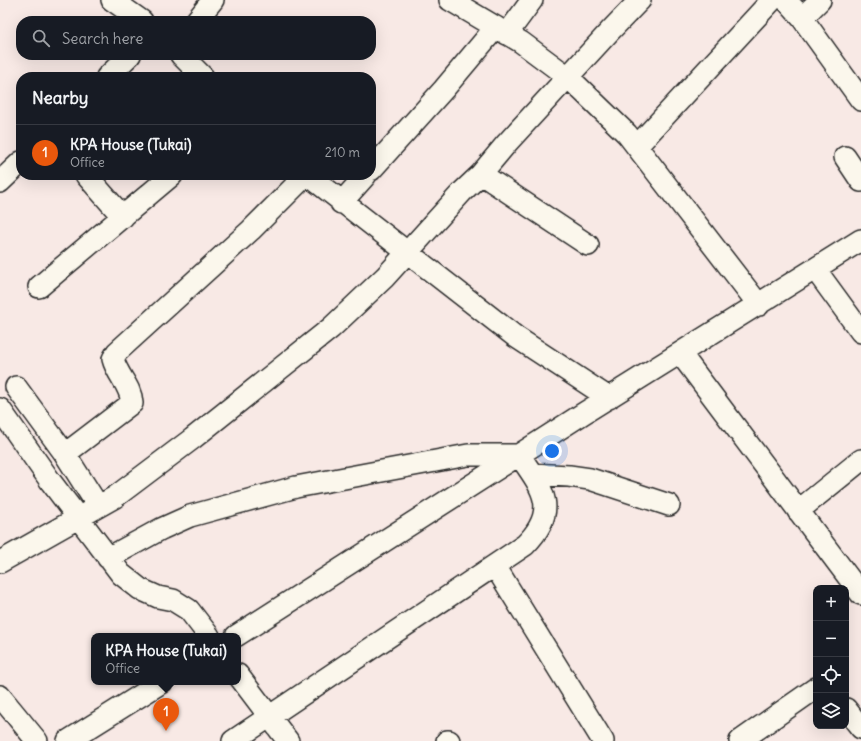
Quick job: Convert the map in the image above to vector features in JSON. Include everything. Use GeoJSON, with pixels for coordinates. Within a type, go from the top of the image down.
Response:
{"type":"FeatureCollection","features":[{"type":"Feature","properties":{"kind":"street"},"geometry":{"type":"LineString","coordinates":[[112,0],[135,16]]}},
{"type":"Feature","properties":{"kind":"street"},"geometry":{"type":"LineString","coordinates":[[200,16],[213,0]]}},
{"type":"Feature","properties":{"kind":"street"},"geometry":{"type":"LineString","coordinates":[[450,0],[502,31],[568,77],[628,134],[759,305]]}},
{"type":"Feature","properties":{"kind":"street"},"geometry":{"type":"LineString","coordinates":[[376,164],[444,89],[532,0]]}},
{"type":"Feature","properties":{"kind":"street"},"geometry":{"type":"LineString","coordinates":[[0,562],[115,497],[176,452],[331,328],[385,276],[462,192],[481,174],[507,143],[640,0]]}},
{"type":"Feature","properties":{"kind":"street"},"geometry":{"type":"LineString","coordinates":[[637,146],[772,0]]}},
{"type":"Feature","properties":{"kind":"street"},"geometry":{"type":"LineString","coordinates":[[786,0],[802,18],[861,100]]}},
{"type":"Feature","properties":{"kind":"street"},"geometry":{"type":"LineString","coordinates":[[802,18],[820,0]]}},
{"type":"Feature","properties":{"kind":"street"},"geometry":{"type":"LineString","coordinates":[[112,72],[125,60]]}},
{"type":"Feature","properties":{"kind":"street"},"geometry":{"type":"LineString","coordinates":[[186,60],[198,72]]}},
{"type":"Feature","properties":{"kind":"street"},"geometry":{"type":"LineString","coordinates":[[845,158],[861,181]]}},
{"type":"Feature","properties":{"kind":"street"},"geometry":{"type":"LineString","coordinates":[[0,182],[16,167]]}},
{"type":"Feature","properties":{"kind":"street"},"geometry":{"type":"LineString","coordinates":[[481,174],[588,245]]}},
{"type":"Feature","properties":{"kind":"street"},"geometry":{"type":"LineString","coordinates":[[90,180],[123,217]]}},
{"type":"Feature","properties":{"kind":"street"},"geometry":{"type":"LineString","coordinates":[[39,287],[166,180]]}},
{"type":"Feature","properties":{"kind":"street"},"geometry":{"type":"LineString","coordinates":[[65,454],[132,403],[132,394],[115,368],[113,359],[117,352],[251,230],[302,180]]}},
{"type":"Feature","properties":{"kind":"street"},"geometry":{"type":"LineString","coordinates":[[313,180],[516,337],[609,398]]}},
{"type":"Feature","properties":{"kind":"street"},"geometry":{"type":"LineString","coordinates":[[341,203],[362,180]]}},
{"type":"Feature","properties":{"kind":"street"},"geometry":{"type":"LineString","coordinates":[[241,633],[519,455],[815,269],[858,249]]}},
{"type":"Feature","properties":{"kind":"street"},"geometry":{"type":"LineString","coordinates":[[815,269],[861,332]]}},
{"type":"Feature","properties":{"kind":"street"},"geometry":{"type":"LineString","coordinates":[[680,353],[798,511],[858,586]]}},
{"type":"Feature","properties":{"kind":"street"},"geometry":{"type":"LineString","coordinates":[[16,387],[65,454],[98,506]]}},
{"type":"Feature","properties":{"kind":"street"},"geometry":{"type":"LineString","coordinates":[[0,409],[51,482],[121,574],[140,589],[158,597],[173,600],[189,610],[207,633]]}},
{"type":"Feature","properties":{"kind":"street"},"geometry":{"type":"LineString","coordinates":[[108,558],[161,529],[190,516],[296,487],[468,455],[519,455]]}},
{"type":"Feature","properties":{"kind":"street"},"geometry":{"type":"LineString","coordinates":[[233,741],[495,566],[525,545],[537,533],[543,521],[545,508],[544,494],[540,485],[519,455]]}},
{"type":"Feature","properties":{"kind":"street"},"geometry":{"type":"LineString","coordinates":[[798,511],[861,460]]}},
{"type":"Feature","properties":{"kind":"street"},"geometry":{"type":"LineString","coordinates":[[532,474],[590,479],[669,505]]}},
{"type":"Feature","properties":{"kind":"street"},"geometry":{"type":"LineString","coordinates":[[495,566],[603,741]]}},
{"type":"Feature","properties":{"kind":"street"},"geometry":{"type":"LineString","coordinates":[[241,679],[288,741]]}},
{"type":"Feature","properties":{"kind":"street"},"geometry":{"type":"LineString","coordinates":[[68,741],[157,685]]}},
{"type":"Feature","properties":{"kind":"street"},"geometry":{"type":"LineString","coordinates":[[740,741],[813,690]]}},
{"type":"Feature","properties":{"kind":"street"},"geometry":{"type":"LineString","coordinates":[[0,696],[37,741]]}},
{"type":"Feature","properties":{"kind":"street"},"geometry":{"type":"LineString","coordinates":[[849,713],[861,728]]}},
{"type":"Feature","properties":{"kind":"place","name":"KPA House (Tukai)"},"geometry":{"type":"Point","coordinates":[166,731]}}]}
